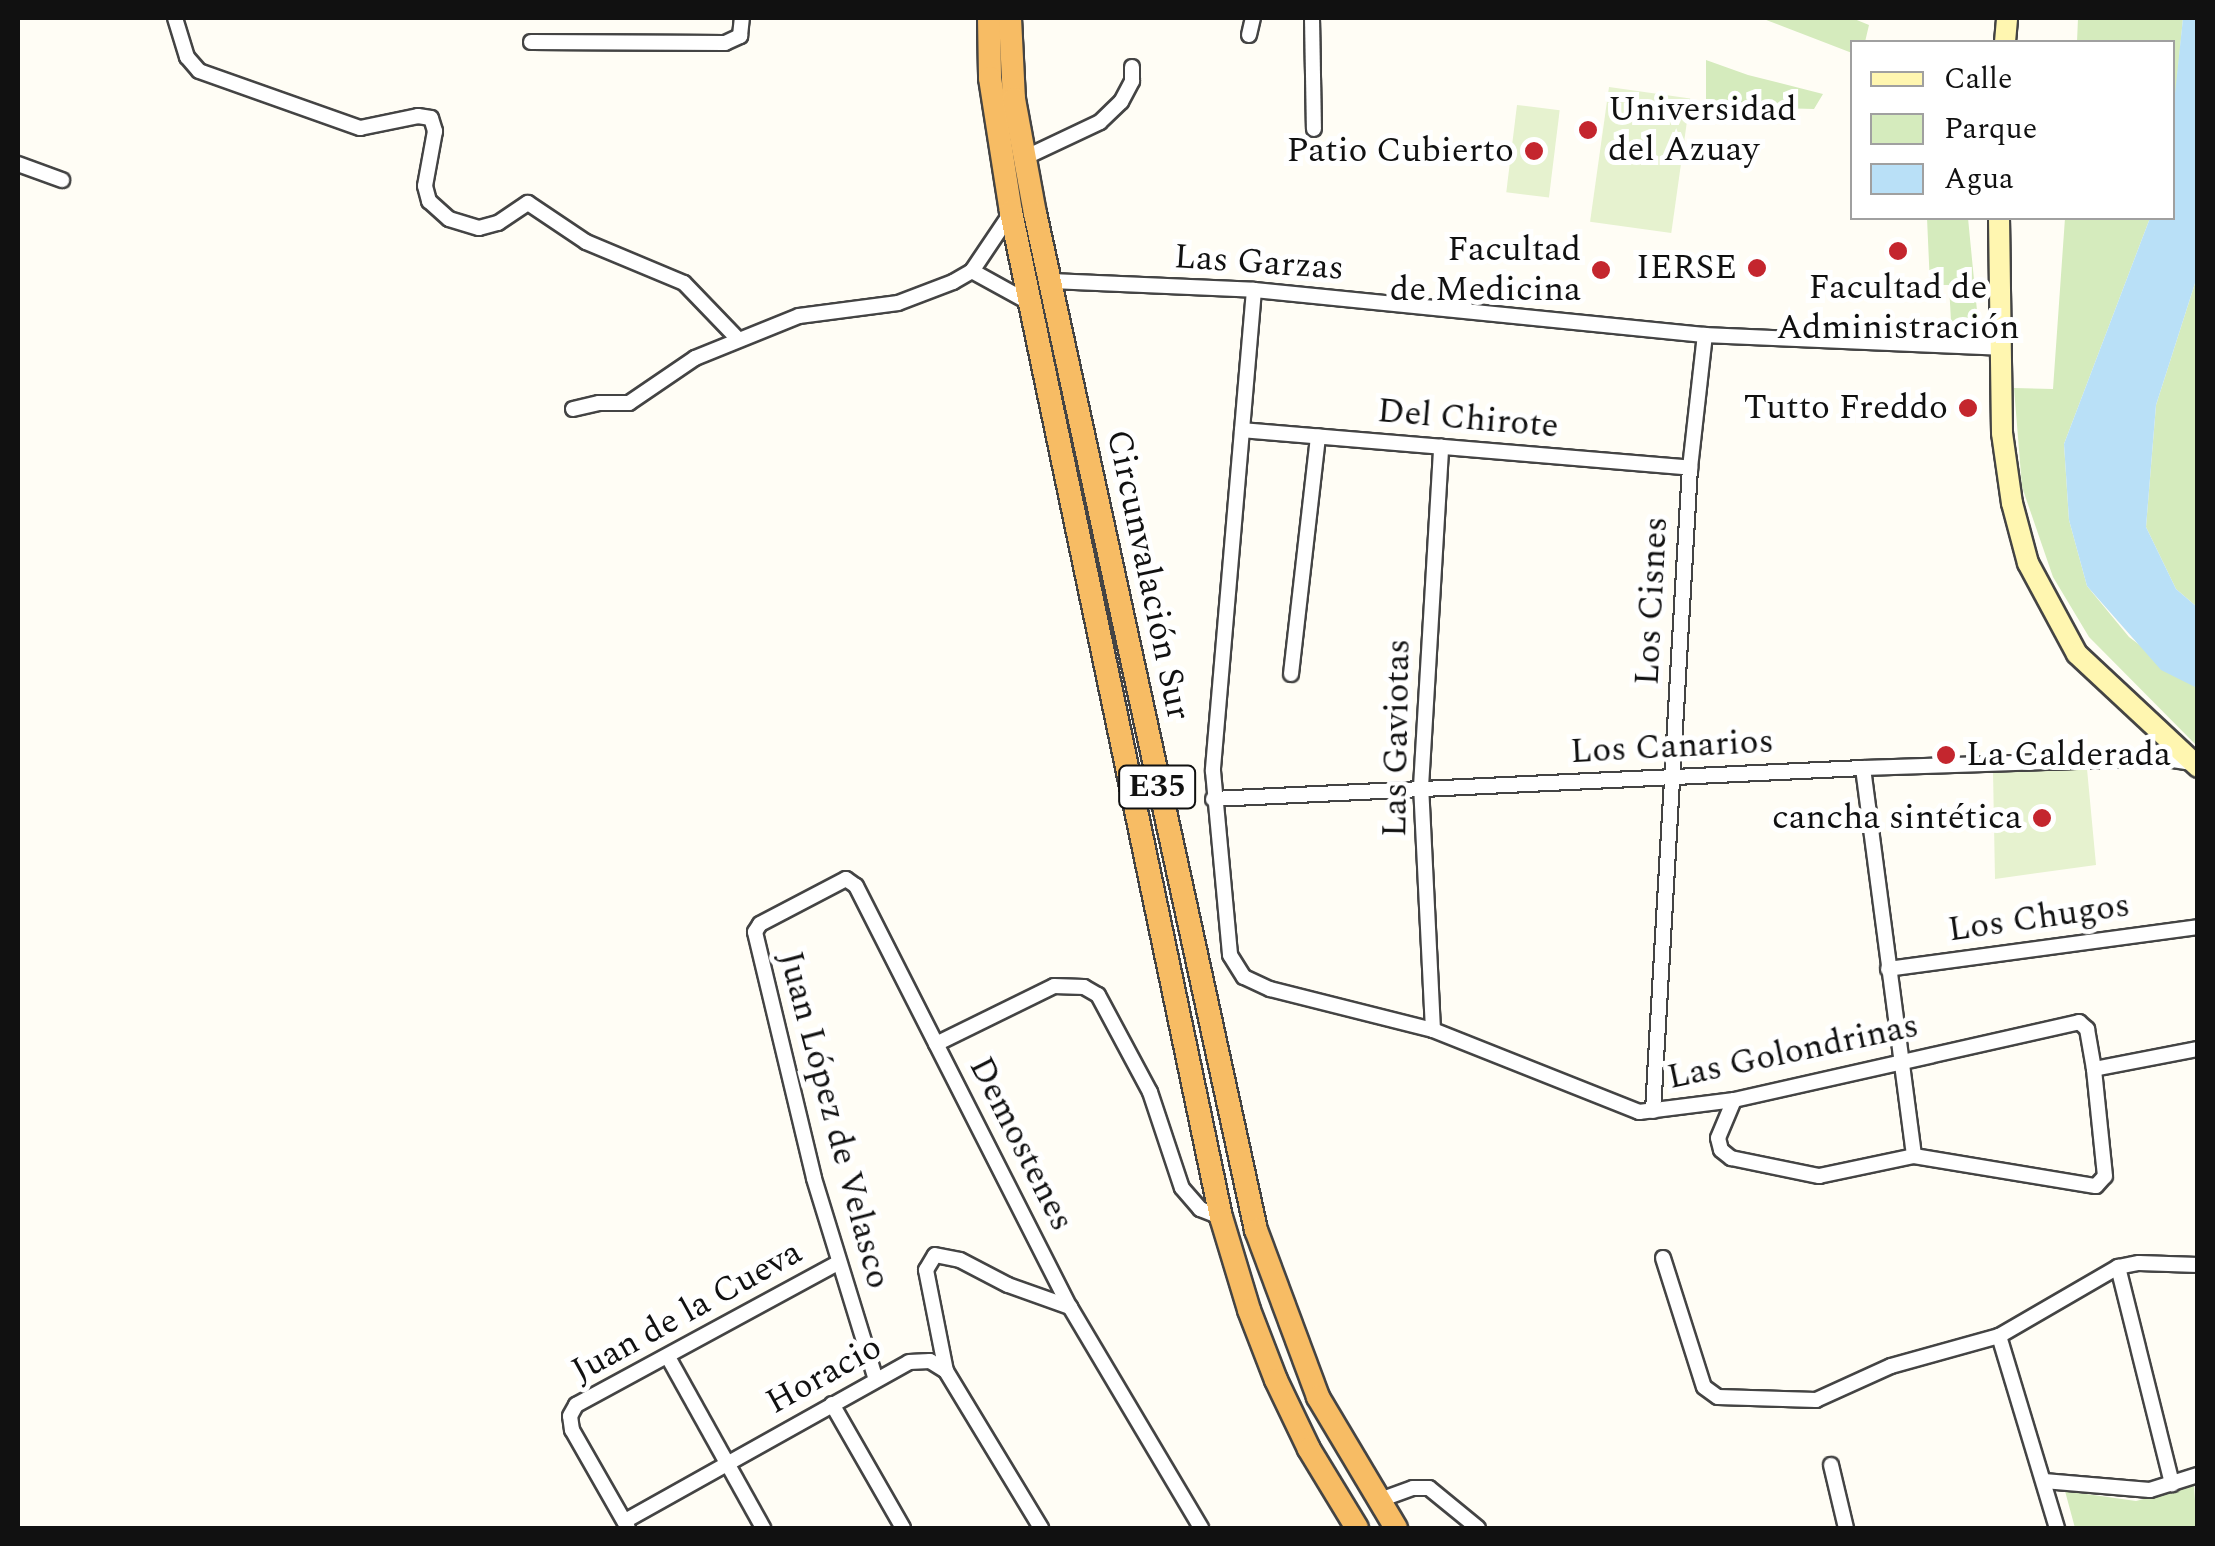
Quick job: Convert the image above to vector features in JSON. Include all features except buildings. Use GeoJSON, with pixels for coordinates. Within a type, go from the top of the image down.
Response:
{"type":"FeatureCollection","features":[{"type":"Feature","properties":{"kind":"highway","name":"Circunvalación Sur"},"geometry":{"type":"LineString","coordinates":[[989,18],[990,78],[1011,212],[1221,1216],[1248,1310],[1276,1380],[1309,1448],[1357,1528]]}},
{"type":"Feature","properties":{"kind":"highway","name":"Circunvalación Sur"},"geometry":{"type":"LineString","coordinates":[[1010,18],[1012,80],[1024,158],[1256,1230],[1318,1397],[1396,1528]]}},
{"type":"Feature","properties":{"kind":"main road"},"geometry":{"type":"LineString","coordinates":[[1999,220],[2006,471],[2019,534],[2040,592],[2077,654],[2196,766]]}},
{"type":"Feature","properties":{"kind":"street"},"geometry":{"type":"LineString","coordinates":[[176,18],[187,58],[198,72],[360,128],[418,116],[431,118],[436,131],[425,186],[429,201],[449,219],[479,228],[498,223],[528,204],[586,242],[684,283],[737,338]]}},
{"type":"Feature","properties":{"kind":"street"},"geometry":{"type":"LineString","coordinates":[[531,42],[725,43],[740,36],[742,18]]}},
{"type":"Feature","properties":{"kind":"street"},"geometry":{"type":"LineString","coordinates":[[1249,35],[1253,18]]}},
{"type":"Feature","properties":{"kind":"street"},"geometry":{"type":"LineString","coordinates":[[1312,18],[1314,129]]}},
{"type":"Feature","properties":{"kind":"street"},"geometry":{"type":"LineString","coordinates":[[1024,158],[1100,122],[1121,102],[1132,81],[1132,67]]}},
{"type":"Feature","properties":{"kind":"street"},"geometry":{"type":"LineString","coordinates":[[18,164],[62,180]]}},
{"type":"Feature","properties":{"kind":"street"},"geometry":{"type":"LineString","coordinates":[[574,410],[598,403],[630,403],[695,358],[799,316],[898,303],[972,272],[1011,212]]}},
{"type":"Feature","properties":{"kind":"street"},"geometry":{"type":"LineString","coordinates":[[972,272],[1030,303]]}},
{"type":"Feature","properties":{"kind":"street","name":"Las Garzas"},"geometry":{"type":"LineString","coordinates":[[1052,281],[1254,290],[1705,335],[2000,348]]}},
{"type":"Feature","properties":{"kind":"street"},"geometry":{"type":"LineString","coordinates":[[1213,799],[1214,726],[1254,290]]}},
{"type":"Feature","properties":{"kind":"street","name":"Los Cisnes"},"geometry":{"type":"LineString","coordinates":[[1653,1111],[1690,468],[1705,335]]}},
{"type":"Feature","properties":{"kind":"street","name":"Del Chirote"},"geometry":{"type":"LineString","coordinates":[[1242,430],[1690,468]]}},
{"type":"Feature","properties":{"kind":"street"},"geometry":{"type":"LineString","coordinates":[[1292,674],[1318,437]]}},
{"type":"Feature","properties":{"kind":"street","name":"Las Gaviotas"},"geometry":{"type":"LineString","coordinates":[[1433,1030],[1422,787],[1441,447]]}},
{"type":"Feature","properties":{"kind":"street"},"geometry":{"type":"LineString","coordinates":[[2134,759],[2156,749],[2160,733]]}},
{"type":"Feature","properties":{"kind":"street","name":"Los Canarios"},"geometry":{"type":"LineString","coordinates":[[1213,799],[1863,768],[2134,759],[2196,766]]}},
{"type":"Feature","properties":{"kind":"street"},"geometry":{"type":"LineString","coordinates":[[1863,768],[1914,1156]]}},
{"type":"Feature","properties":{"kind":"street","name":"Las Golondrinas"},"geometry":{"type":"LineString","coordinates":[[1213,799],[1228,942],[1233,964],[1252,982],[1433,1030],[1554,1075],[1628,1110],[1653,1111],[1734,1100],[2078,1022],[2087,1029],[2094,1070]]}},
{"type":"Feature","properties":{"kind":"street","name":"Demostenes"},"geometry":{"type":"LineString","coordinates":[[756,932],[760,924],[846,879],[856,886],[1070,1307],[1201,1528]]}},
{"type":"Feature","properties":{"kind":"street","name":"Los Chugos"},"geometry":{"type":"LineString","coordinates":[[1888,968],[2198,927]]}},
{"type":"Feature","properties":{"kind":"street","name":"Juan López de Velasco"},"geometry":{"type":"LineString","coordinates":[[756,932],[837,1264],[876,1380]]}},
{"type":"Feature","properties":{"kind":"street"},"geometry":{"type":"LineString","coordinates":[[936,1044],[1054,986],[1068,984],[1098,995],[1150,1092],[1182,1188],[1200,1209],[1221,1216]]}},
{"type":"Feature","properties":{"kind":"street"},"geometry":{"type":"LineString","coordinates":[[1734,1100],[1718,1138],[1720,1150],[1730,1158],[1819,1176],[1914,1156],[2096,1186],[2105,1176],[2094,1070],[2198,1048]]}},
{"type":"Feature","properties":{"kind":"street"},"geometry":{"type":"LineString","coordinates":[[1041,1528],[946,1371],[926,1270],[930,1257],[940,1254],[1008,1285],[1070,1307]]}},
{"type":"Feature","properties":{"kind":"street"},"geometry":{"type":"LineString","coordinates":[[1662,1258],[1699,1380],[1710,1393],[1816,1400],[1891,1366],[1999,1336],[2118,1267],[2139,1263],[2198,1266]]}},
{"type":"Feature","properties":{"kind":"street","name":"Juan de la Cueva"},"geometry":{"type":"LineString","coordinates":[[627,1525],[572,1430],[570,1416],[576,1406],[837,1264]]}},
{"type":"Feature","properties":{"kind":"street"},"geometry":{"type":"LineString","coordinates":[[2118,1267],[2172,1484]]}},
{"type":"Feature","properties":{"kind":"street"},"geometry":{"type":"LineString","coordinates":[[1999,1336],[2057,1528]]}},
{"type":"Feature","properties":{"kind":"street"},"geometry":{"type":"LineString","coordinates":[[668,1357],[762,1528]]}},
{"type":"Feature","properties":{"kind":"street","name":"Horacio"},"geometry":{"type":"LineString","coordinates":[[627,1525],[726,1464],[910,1362],[930,1361],[946,1371]]}},
{"type":"Feature","properties":{"kind":"street"},"geometry":{"type":"LineString","coordinates":[[832,1404],[902,1528]]}},
{"type":"Feature","properties":{"kind":"street"},"geometry":{"type":"LineString","coordinates":[[1831,1465],[1846,1528]]}},
{"type":"Feature","properties":{"kind":"street"},"geometry":{"type":"LineString","coordinates":[[2044,1481],[2132,1490],[2198,1476]]}},
{"type":"Feature","properties":{"kind":"street"},"geometry":{"type":"LineString","coordinates":[[1377,1501],[1413,1488],[1429,1488],[1478,1528]]}},
{"type":"Feature","properties":{"kind":"green space"},"geometry":{"type":"Polygon","coordinates":[[[1761,18],[1852,18],[1869,25],[1865,40],[1850,40],[1850,52],[1761,18]]]}},
{"type":"Feature","properties":{"kind":"green space"},"geometry":{"type":"Polygon","coordinates":[[[2078,18],[2183,18],[2175,101],[2175,40],[2077,40],[2078,18]]]}},
{"type":"Feature","properties":{"kind":"green space"},"geometry":{"type":"Polygon","coordinates":[[[1706,60],[1823,94],[1814,109],[1706,106],[1706,60]]]}},
{"type":"Feature","properties":{"kind":"green space"},"geometry":{"type":"Polygon","coordinates":[[[1609,87],[1690,98],[1671,233],[1590,222],[1609,87]]]}},
{"type":"Feature","properties":{"kind":"green space","name":"Patio Cubierto"},"geometry":{"type":"Polygon","coordinates":[[[1517,105],[1560,110],[1549,198],[1506,192],[1517,105]]]}},
{"type":"Feature","properties":{"kind":"green space"},"geometry":{"type":"Polygon","coordinates":[[[1927,220],[1968,220],[1978,321],[1965,338],[1952,339],[1949,285],[1930,285],[1927,220]]]}},
{"type":"Feature","properties":{"kind":"green space"},"geometry":{"type":"Polygon","coordinates":[[[2065,220],[2149,220],[2064,444],[2069,520],[2087,586],[2129,637],[2197,688],[2197,746],[2089,637],[2053,577],[2022,487],[2014,388],[2053,389],[2065,220]]]}},
{"type":"Feature","properties":{"kind":"green space"},"geometry":{"type":"Polygon","coordinates":[[[2197,277],[2197,607],[2176,589],[2146,527],[2156,405],[2197,277]]]}},
{"type":"Feature","properties":{"kind":"green space","name":"cancha sintética"},"geometry":{"type":"Polygon","coordinates":[[[2087,769],[2096,865],[1995,879],[1993,771],[2087,769]]]}},
{"type":"Feature","properties":{"kind":"green space"},"geometry":{"type":"Polygon","coordinates":[[[2194,1486],[2197,1528],[2075,1528],[2065,1491],[2136,1501],[2194,1486]]]}},
{"type":"Feature","properties":{"kind":"water"},"geometry":{"type":"Polygon","coordinates":[[[2183,18],[2197,18],[2197,277],[2156,405],[2146,527],[2176,589],[2197,607],[2197,688],[2161,670],[2087,586],[2069,520],[2064,444],[2149,220],[2175,220],[2175,94],[2183,18]]]}},
{"type":"Feature","properties":{"kind":"place","name":"Universidad del Azuay"},"geometry":{"type":"Point","coordinates":[1588,130]}},
{"type":"Feature","properties":{"kind":"place","name":"Patio Cubierto"},"geometry":{"type":"Point","coordinates":[1534,151]}},
{"type":"Feature","properties":{"kind":"place","name":"Facultad de Administración"},"geometry":{"type":"Point","coordinates":[1898,251]}},
{"type":"Feature","properties":{"kind":"place","name":"IERSE"},"geometry":{"type":"Point","coordinates":[1757,268]}},
{"type":"Feature","properties":{"kind":"place","name":"Facultad de Medicina"},"geometry":{"type":"Point","coordinates":[1601,270]}},
{"type":"Feature","properties":{"kind":"place","name":"Tutto Freddo"},"geometry":{"type":"Point","coordinates":[1968,408]}},
{"type":"Feature","properties":{"kind":"place","name":"La Calderada"},"geometry":{"type":"Point","coordinates":[1946,755]}},
{"type":"Feature","properties":{"kind":"place","name":"cancha sintética"},"geometry":{"type":"Point","coordinates":[2042,818]}}]}
